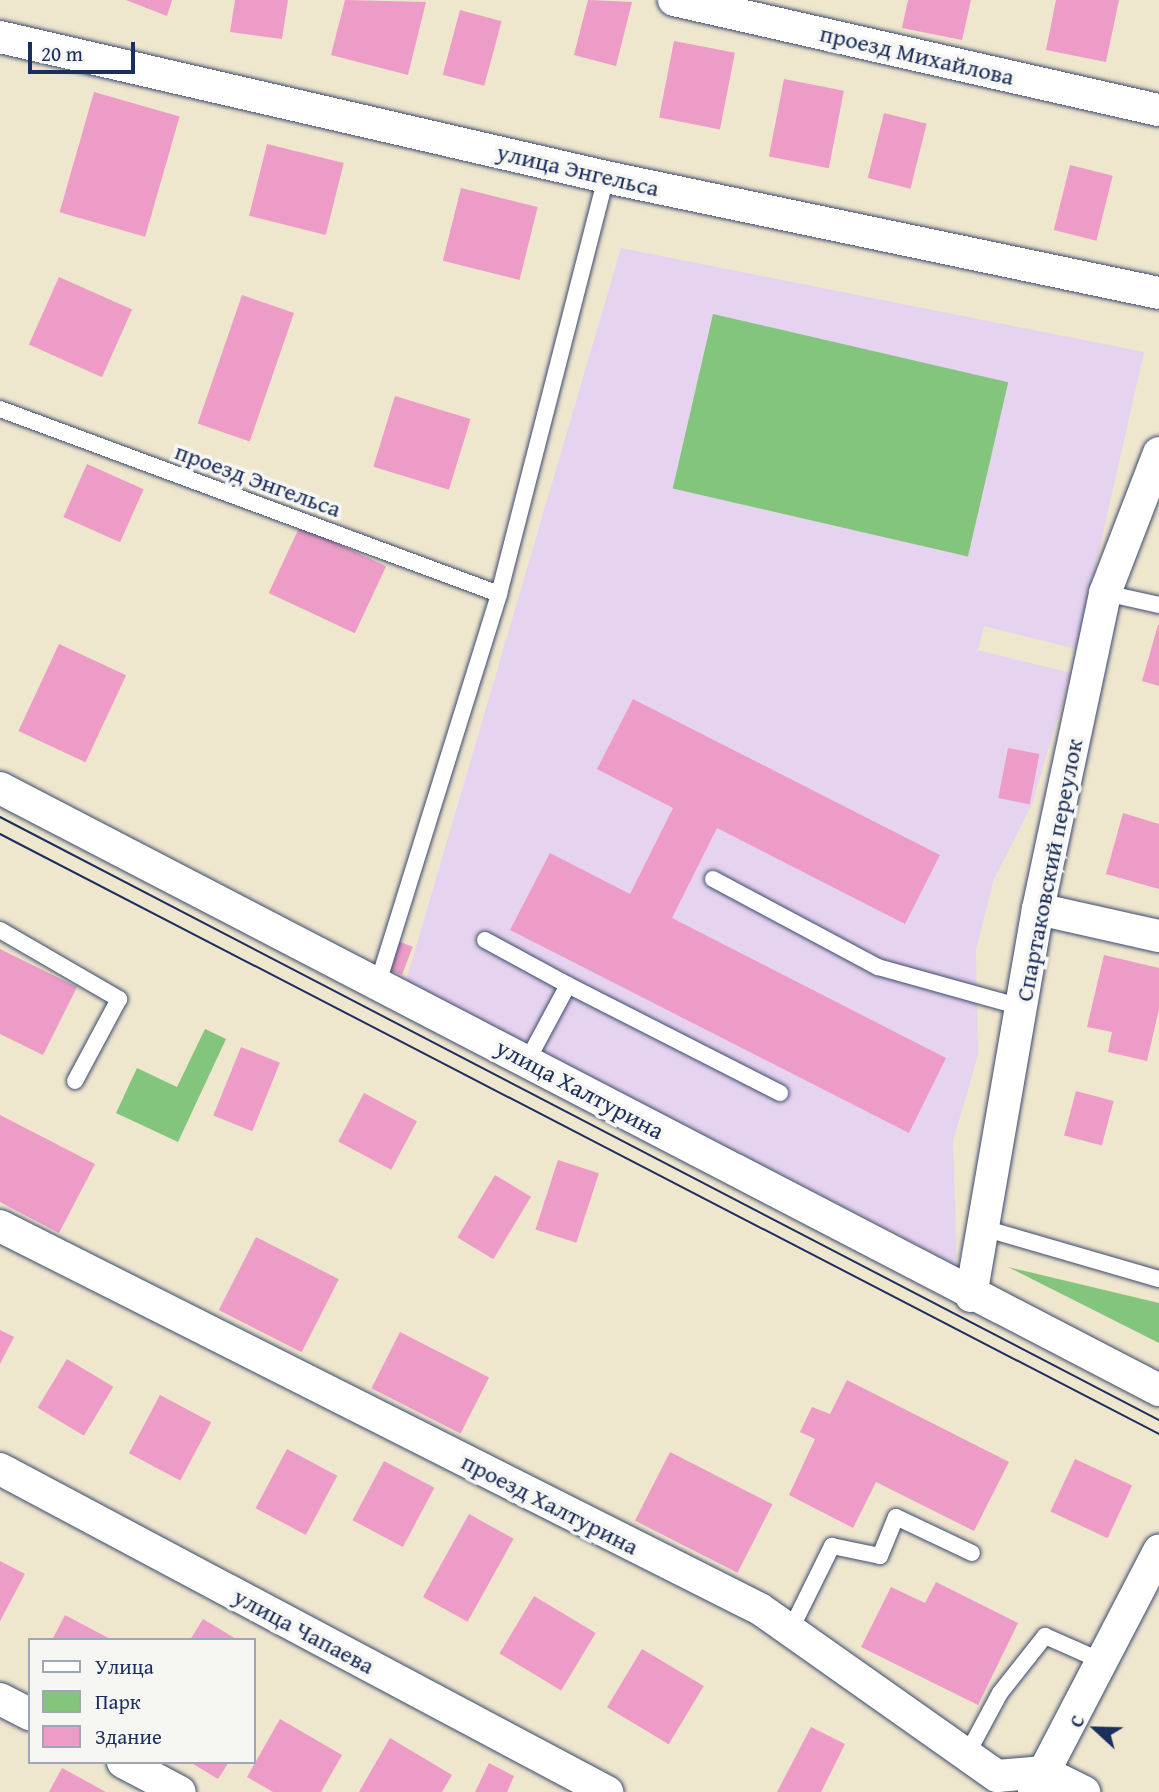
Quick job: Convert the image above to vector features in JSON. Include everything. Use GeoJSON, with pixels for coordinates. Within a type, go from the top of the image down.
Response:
{"type":"FeatureCollection","features":[{"type":"Feature","properties":{"kind":"street","name":"проезд Михайлова"},"geometry":{"type":"LineString","coordinates":[[674,0],[1159,110]]}},
{"type":"Feature","properties":{"kind":"street","name":"улица Энгельса"},"geometry":{"type":"LineString","coordinates":[[0,37],[606,177],[1159,293]]}},
{"type":"Feature","properties":{"kind":"street","name":"Спартаковский переулок"},"geometry":{"type":"LineString","coordinates":[[971,1296],[1038,909],[1105,593],[1159,453]]}},
{"type":"Feature","properties":{"kind":"street","name":"улица Халтурина"},"geometry":{"type":"LineString","coordinates":[[0,788],[378,983],[971,1296],[1159,1390]]}},
{"type":"Feature","properties":{"kind":"street"},"geometry":{"type":"LineString","coordinates":[[1038,909],[1159,936]]}},
{"type":"Feature","properties":{"kind":"street","name":"проезд Халтурина"},"geometry":{"type":"LineString","coordinates":[[0,1226],[760,1609],[965,1758],[997,1776],[1039,1782]]}},
{"type":"Feature","properties":{"kind":"street","name":"улица Чапаева"},"geometry":{"type":"LineString","coordinates":[[0,1469],[607,1792]]}},
{"type":"Feature","properties":{"kind":"street"},"geometry":{"type":"LineString","coordinates":[[1084,1792],[1039,1782],[1104,1662],[1159,1551]]}},
{"type":"Feature","properties":{"kind":"street"},"geometry":{"type":"LineString","coordinates":[[0,1699],[28,1713]]}},
{"type":"Feature","properties":{"kind":"street"},"geometry":{"type":"LineString","coordinates":[[127,1764],[180,1792]]}},
{"type":"Feature","properties":{"kind":"lane"},"geometry":{"type":"LineString","coordinates":[[378,983],[499,594],[606,177]]}},
{"type":"Feature","properties":{"kind":"lane","name":"проезд Энгельса"},"geometry":{"type":"LineString","coordinates":[[0,409],[499,594]]}},
{"type":"Feature","properties":{"kind":"lane"},"geometry":{"type":"LineString","coordinates":[[1105,593],[1159,605]]}},
{"type":"Feature","properties":{"kind":"lane"},"geometry":{"type":"LineString","coordinates":[[713,880],[878,967],[1021,1007]]}},
{"type":"Feature","properties":{"kind":"lane"},"geometry":{"type":"LineString","coordinates":[[0,930],[119,999],[75,1081]]}},
{"type":"Feature","properties":{"kind":"lane"},"geometry":{"type":"LineString","coordinates":[[485,940],[780,1093]]}},
{"type":"Feature","properties":{"kind":"lane"},"geometry":{"type":"LineString","coordinates":[[527,1061],[568,985]]}},
{"type":"Feature","properties":{"kind":"lane"},"geometry":{"type":"LineString","coordinates":[[983,1228],[1159,1279]]}},
{"type":"Feature","properties":{"kind":"lane"},"geometry":{"type":"LineString","coordinates":[[790,1631],[832,1546],[880,1556],[897,1517],[972,1553]]}},
{"type":"Feature","properties":{"kind":"lane"},"geometry":{"type":"LineString","coordinates":[[965,1758],[1000,1693],[1045,1636],[1104,1662]]}},
{"type":"Feature","properties":{"kind":"shaded area"},"geometry":{"type":"Polygon","coordinates":[[[621,248],[1144,352],[1077,649],[984,626],[978,650],[1071,673],[1032,804],[994,879],[976,950],[978,1055],[953,1141],[957,1265],[406,981],[621,248]]]}},
{"type":"Feature","properties":{"kind":"green space"},"geometry":{"type":"Polygon","coordinates":[[[713,314],[1008,382],[968,557],[673,488],[713,314]]]}},
{"type":"Feature","properties":{"kind":"green space"},"geometry":{"type":"Polygon","coordinates":[[[205,1029],[226,1039],[178,1142],[116,1113],[137,1068],[177,1087],[205,1029]]]}},
{"type":"Feature","properties":{"kind":"green space"},"geometry":{"type":"Polygon","coordinates":[[[1008,1267],[1159,1303],[1159,1343],[1008,1267]]]}},
{"type":"Feature","properties":{"kind":"building"},"geometry":{"type":"Polygon","coordinates":[[[126,0],[172,0],[167,16],[126,0]]]}},
{"type":"Feature","properties":{"kind":"building"},"geometry":{"type":"Polygon","coordinates":[[[235,0],[288,0],[282,39],[230,32],[235,0]]]}},
{"type":"Feature","properties":{"kind":"building"},"geometry":{"type":"Polygon","coordinates":[[[345,0],[426,2],[408,75],[331,55],[345,0]]]}},
{"type":"Feature","properties":{"kind":"building"},"geometry":{"type":"Polygon","coordinates":[[[588,0],[632,2],[616,66],[574,55],[588,0]]]}},
{"type":"Feature","properties":{"kind":"building"},"geometry":{"type":"Polygon","coordinates":[[[908,0],[971,0],[962,40],[902,28],[908,0]]]}},
{"type":"Feature","properties":{"kind":"building"},"geometry":{"type":"Polygon","coordinates":[[[1056,0],[1119,0],[1106,62],[1046,50],[1056,0]]]}},
{"type":"Feature","properties":{"kind":"building"},"geometry":{"type":"Polygon","coordinates":[[[460,10],[502,21],[484,86],[443,75],[460,10]]]}},
{"type":"Feature","properties":{"kind":"building"},"geometry":{"type":"Polygon","coordinates":[[[674,41],[735,53],[720,129],[659,118],[674,41]]]}},
{"type":"Feature","properties":{"kind":"building"},"geometry":{"type":"Polygon","coordinates":[[[784,79],[844,91],[829,168],[769,157],[784,79]]]}},
{"type":"Feature","properties":{"kind":"building"},"geometry":{"type":"Polygon","coordinates":[[[94,92],[180,117],[145,237],[60,212],[94,92]]]}},
{"type":"Feature","properties":{"kind":"building"},"geometry":{"type":"Polygon","coordinates":[[[884,113],[927,124],[910,189],[868,178],[884,113]]]}},
{"type":"Feature","properties":{"kind":"building"},"geometry":{"type":"Polygon","coordinates":[[[267,144],[344,163],[326,235],[249,216],[267,144]]]}},
{"type":"Feature","properties":{"kind":"building"},"geometry":{"type":"Polygon","coordinates":[[[1070,165],[1113,176],[1096,241],[1054,230],[1070,165]]]}},
{"type":"Feature","properties":{"kind":"building"},"geometry":{"type":"Polygon","coordinates":[[[461,188],[538,207],[520,280],[443,261],[461,188]]]}},
{"type":"Feature","properties":{"kind":"building"},"geometry":{"type":"Polygon","coordinates":[[[59,277],[132,310],[102,377],[29,345],[59,277]]]}},
{"type":"Feature","properties":{"kind":"building"},"geometry":{"type":"Polygon","coordinates":[[[242,295],[294,313],[250,441],[198,424],[242,295]]]}},
{"type":"Feature","properties":{"kind":"building"},"geometry":{"type":"Polygon","coordinates":[[[395,396],[471,419],[449,490],[373,467],[395,396]]]}},
{"type":"Feature","properties":{"kind":"building"},"geometry":{"type":"Polygon","coordinates":[[[87,464],[144,489],[120,542],[63,517],[87,464]]]}},
{"type":"Feature","properties":{"kind":"building"},"geometry":{"type":"Polygon","coordinates":[[[300,526],[386,566],[355,633],[269,593],[300,526]]]}},
{"type":"Feature","properties":{"kind":"building"},"geometry":{"type":"Polygon","coordinates":[[[1159,625],[1159,686],[1142,681],[1159,625]]]}},
{"type":"Feature","properties":{"kind":"building"},"geometry":{"type":"Polygon","coordinates":[[[59,644],[126,675],[85,762],[18,731],[59,644]]]}},
{"type":"Feature","properties":{"kind":"building"},"geometry":{"type":"Polygon","coordinates":[[[633,699],[940,855],[905,924],[717,828],[672,918],[946,1058],[909,1133],[510,930],[550,853],[630,894],[673,808],[597,769],[633,699]]]}},
{"type":"Feature","properties":{"kind":"building"},"geometry":{"type":"Polygon","coordinates":[[[1008,748],[1039,754],[1030,804],[998,798],[1008,748]]]}},
{"type":"Feature","properties":{"kind":"building"},"geometry":{"type":"Polygon","coordinates":[[[1123,813],[1159,824],[1159,889],[1106,874],[1123,813]]]}},
{"type":"Feature","properties":{"kind":"building"},"geometry":{"type":"Polygon","coordinates":[[[395,940],[413,947],[402,975],[384,968],[395,940]]]}},
{"type":"Feature","properties":{"kind":"building"},"geometry":{"type":"Polygon","coordinates":[[[0,949],[77,987],[43,1055],[0,1034],[0,949]]]}},
{"type":"Feature","properties":{"kind":"building"},"geometry":{"type":"Polygon","coordinates":[[[1104,955],[1159,968],[1159,1009],[1147,1061],[1108,1052],[1112,1032],[1087,1027],[1104,955]]]}},
{"type":"Feature","properties":{"kind":"building"},"geometry":{"type":"Polygon","coordinates":[[[241,1047],[280,1063],[252,1131],[213,1116],[241,1047]]]}},
{"type":"Feature","properties":{"kind":"building"},"geometry":{"type":"Polygon","coordinates":[[[1076,1091],[1114,1101],[1102,1146],[1064,1135],[1076,1091]]]}},
{"type":"Feature","properties":{"kind":"building"},"geometry":{"type":"Polygon","coordinates":[[[364,1093],[417,1121],[391,1170],[338,1142],[364,1093]]]}},
{"type":"Feature","properties":{"kind":"building"},"geometry":{"type":"Polygon","coordinates":[[[0,1115],[95,1164],[59,1233],[0,1202],[0,1115]]]}},
{"type":"Feature","properties":{"kind":"building"},"geometry":{"type":"Polygon","coordinates":[[[558,1160],[599,1173],[576,1243],[535,1229],[558,1160]]]}},
{"type":"Feature","properties":{"kind":"building"},"geometry":{"type":"Polygon","coordinates":[[[495,1175],[531,1197],[493,1259],[457,1238],[495,1175]]]}},
{"type":"Feature","properties":{"kind":"building"},"geometry":{"type":"Polygon","coordinates":[[[256,1237],[339,1279],[302,1352],[219,1310],[256,1237]]]}},
{"type":"Feature","properties":{"kind":"building"},"geometry":{"type":"Polygon","coordinates":[[[0,1330],[14,1337],[0,1364],[0,1330]]]}},
{"type":"Feature","properties":{"kind":"building"},"geometry":{"type":"Polygon","coordinates":[[[400,1332],[489,1377],[460,1434],[371,1388],[400,1332]]]}},
{"type":"Feature","properties":{"kind":"building"},"geometry":{"type":"Polygon","coordinates":[[[67,1359],[113,1387],[84,1436],[38,1408],[67,1359]]]}},
{"type":"Feature","properties":{"kind":"building"},"geometry":{"type":"Polygon","coordinates":[[[847,1380],[1009,1462],[974,1531],[876,1482],[853,1528],[789,1495],[815,1439],[800,1432],[812,1407],[830,1414],[847,1380]]]}},
{"type":"Feature","properties":{"kind":"building"},"geometry":{"type":"Polygon","coordinates":[[[160,1395],[211,1422],[180,1481],[129,1453],[160,1395]]]}},
{"type":"Feature","properties":{"kind":"building"},"geometry":{"type":"Polygon","coordinates":[[[287,1449],[337,1476],[306,1535],[256,1508],[287,1449]]]}},
{"type":"Feature","properties":{"kind":"building"},"geometry":{"type":"Polygon","coordinates":[[[670,1452],[772,1504],[738,1573],[635,1521],[670,1452]]]}},
{"type":"Feature","properties":{"kind":"building"},"geometry":{"type":"Polygon","coordinates":[[[1075,1459],[1132,1486],[1108,1538],[1050,1512],[1075,1459]]]}},
{"type":"Feature","properties":{"kind":"building"},"geometry":{"type":"Polygon","coordinates":[[[384,1461],[434,1488],[403,1547],[353,1520],[384,1461]]]}},
{"type":"Feature","properties":{"kind":"building"},"geometry":{"type":"Polygon","coordinates":[[[469,1514],[514,1539],[468,1622],[423,1597],[469,1514]]]}},
{"type":"Feature","properties":{"kind":"building"},"geometry":{"type":"Polygon","coordinates":[[[0,1561],[25,1574],[0,1621],[0,1561]]]}},
{"type":"Feature","properties":{"kind":"building"},"geometry":{"type":"Polygon","coordinates":[[[936,1582],[1018,1623],[978,1705],[861,1647],[891,1587],[925,1603],[936,1582]]]}},
{"type":"Feature","properties":{"kind":"building"},"geometry":{"type":"Polygon","coordinates":[[[534,1596],[596,1633],[561,1691],[499,1653],[534,1596]]]}},
{"type":"Feature","properties":{"kind":"building"},"geometry":{"type":"Polygon","coordinates":[[[65,1615],[108,1638],[53,1638],[65,1615]]]}},
{"type":"Feature","properties":{"kind":"building"},"geometry":{"type":"Polygon","coordinates":[[[203,1619],[235,1638],[191,1638],[203,1619]]]}},
{"type":"Feature","properties":{"kind":"building"},"geometry":{"type":"Polygon","coordinates":[[[642,1649],[704,1686],[669,1744],[607,1707],[642,1649]]]}},
{"type":"Feature","properties":{"kind":"building"},"geometry":{"type":"Polygon","coordinates":[[[280,1719],[342,1755],[321,1792],[273,1792],[247,1777],[280,1719]]]}},
{"type":"Feature","properties":{"kind":"building"},"geometry":{"type":"Polygon","coordinates":[[[811,1727],[845,1744],[821,1792],[777,1792],[811,1727]]]}},
{"type":"Feature","properties":{"kind":"building"},"geometry":{"type":"Polygon","coordinates":[[[390,1738],[452,1775],[442,1792],[359,1792],[390,1738]]]}},
{"type":"Feature","properties":{"kind":"building"},"geometry":{"type":"Polygon","coordinates":[[[489,1763],[514,1776],[507,1792],[475,1792],[489,1763]]]}},
{"type":"Feature","properties":{"kind":"building"},"geometry":{"type":"Polygon","coordinates":[[[193,1764],[228,1764],[218,1779],[193,1764]]]}},
{"type":"Feature","properties":{"kind":"building"},"geometry":{"type":"Polygon","coordinates":[[[62,1768],[106,1792],[49,1792],[62,1768]]]}},
{"type":"Feature","properties":{"kind":"tram line"},"geometry":{"type":"LineString","coordinates":[[0,817],[1159,1420]]}},
{"type":"Feature","properties":{"kind":"tram line"},"geometry":{"type":"LineString","coordinates":[[0,834],[1159,1434]]}}]}
